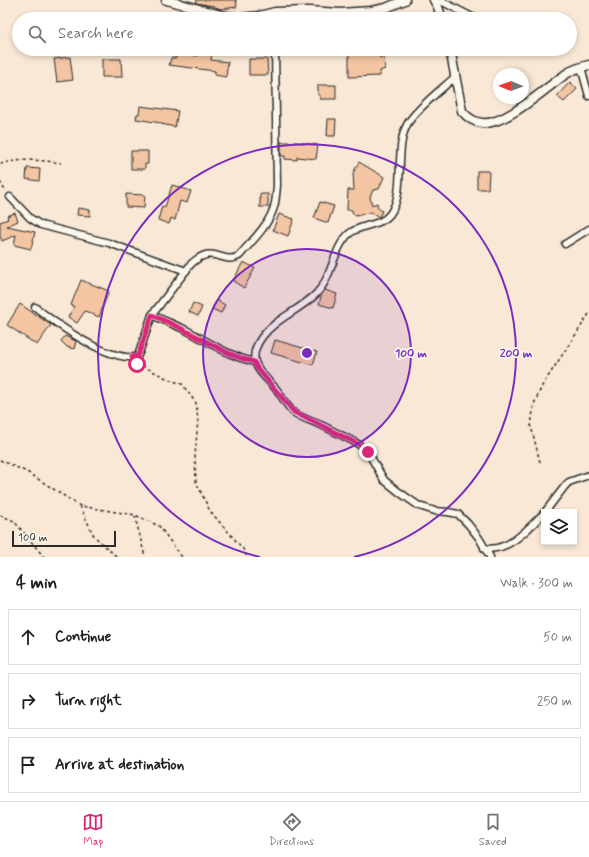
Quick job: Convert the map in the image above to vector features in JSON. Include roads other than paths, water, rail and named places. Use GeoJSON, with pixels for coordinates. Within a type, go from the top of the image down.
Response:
{"type":"FeatureCollection","features":[{"type":"Feature","properties":{"kind":"street"},"geometry":{"type":"LineString","coordinates":[[166,0],[211,12]]}},
{"type":"Feature","properties":{"kind":"street"},"geometry":{"type":"LineString","coordinates":[[356,12],[386,8],[402,1]]}},
{"type":"Feature","properties":{"kind":"street"},"geometry":{"type":"LineString","coordinates":[[439,1],[441,12]]}},
{"type":"Feature","properties":{"kind":"street"},"geometry":{"type":"LineString","coordinates":[[439,1],[462,12]]}},
{"type":"Feature","properties":{"kind":"street"},"geometry":{"type":"LineString","coordinates":[[275,12],[324,12]]}},
{"type":"Feature","properties":{"kind":"street"},"geometry":{"type":"LineString","coordinates":[[35,307],[61,328],[82,340],[103,350],[132,357],[137,356],[152,315],[186,271],[199,257],[206,254],[212,254],[229,259],[240,256],[269,219],[274,209],[277,186],[275,56]]}},
{"type":"Feature","properties":{"kind":"street"},"geometry":{"type":"LineString","coordinates":[[452,56],[462,110],[468,118],[475,122],[483,124],[501,120],[534,98],[567,73],[585,66],[589,96]]}},
{"type":"Feature","properties":{"kind":"street"},"geometry":{"type":"LineString","coordinates":[[456,76],[429,100],[408,122],[405,129],[399,163],[398,197],[391,212],[381,221],[363,227],[347,236],[339,249],[329,274],[317,293],[271,326],[255,348],[253,355],[257,368],[294,412],[358,444],[368,452],[374,466],[384,480],[419,506],[435,511],[458,514],[468,524],[490,557]]}},
{"type":"Feature","properties":{"kind":"street"},"geometry":{"type":"LineString","coordinates":[[10,197],[30,218],[41,225],[115,246],[186,271]]}},
{"type":"Feature","properties":{"kind":"street"},"geometry":{"type":"LineString","coordinates":[[565,244],[589,229]]}},
{"type":"Feature","properties":{"kind":"street"},"geometry":{"type":"LineString","coordinates":[[152,315],[186,330],[218,349],[242,359],[254,362]]}},
{"type":"Feature","properties":{"kind":"street"},"geometry":{"type":"LineString","coordinates":[[548,509],[569,482],[589,475]]}},
{"type":"Feature","properties":{"kind":"street"},"geometry":{"type":"LineString","coordinates":[[484,548],[492,549],[504,547],[541,517]]}}]}
